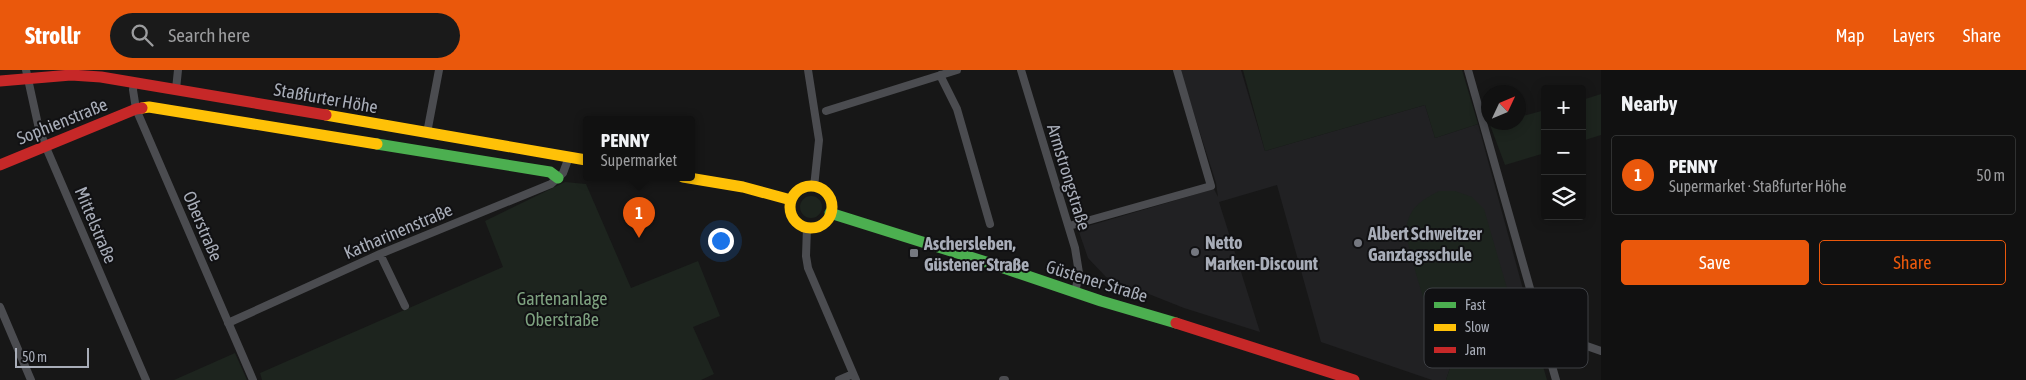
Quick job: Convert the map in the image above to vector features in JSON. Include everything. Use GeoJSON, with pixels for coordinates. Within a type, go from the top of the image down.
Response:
{"type":"FeatureCollection","features":[{"type":"Feature","properties":{"kind":"main road","name":"Staßfurter Höhe"},"geometry":{"type":"LineString","coordinates":[[0,81],[27,74],[86,76],[134,82],[583,159]]}},
{"type":"Feature","properties":{"kind":"main road","name":"Staßfurter Höhe"},"geometry":{"type":"LineString","coordinates":[[136,109],[143,107],[159,108],[550,172],[558,178]]}},
{"type":"Feature","properties":{"kind":"main road","name":"Sophienstraße"},"geometry":{"type":"LineString","coordinates":[[0,165],[136,109]]}},
{"type":"Feature","properties":{"kind":"main road"},"geometry":{"type":"LineString","coordinates":[[695,179],[743,187],[791,200]]}},
{"type":"Feature","properties":{"kind":"main road"},"geometry":{"type":"LineString","coordinates":[[814,187],[822,190],[828,196],[831,205],[830,213],[822,224],[808,227],[801,225],[793,218],[790,208],[791,200],[800,189],[814,187]]}},
{"type":"Feature","properties":{"kind":"main road","name":"Güstener Straße"},"geometry":{"type":"LineString","coordinates":[[830,213],[986,262],[1075,293],[1354,380]]}},
{"type":"Feature","properties":{"kind":"street"},"geometry":{"type":"LineString","coordinates":[[176,89],[178,70]]}},
{"type":"Feature","properties":{"kind":"street"},"geometry":{"type":"LineString","coordinates":[[427,133],[439,70]]}},
{"type":"Feature","properties":{"kind":"street"},"geometry":{"type":"LineString","coordinates":[[808,70],[818,140],[814,187]]}},
{"type":"Feature","properties":{"kind":"street"},"geometry":{"type":"LineString","coordinates":[[826,111],[957,70]]}},
{"type":"Feature","properties":{"kind":"street","name":"Armstrongstraße"},"geometry":{"type":"LineString","coordinates":[[1021,70],[1069,226],[1078,265],[1078,281],[1075,293]]}},
{"type":"Feature","properties":{"kind":"street"},"geometry":{"type":"LineString","coordinates":[[1069,226],[1212,186],[1177,70]]}},
{"type":"Feature","properties":{"kind":"street"},"geometry":{"type":"LineString","coordinates":[[1468,70],[1530,288]]}},
{"type":"Feature","properties":{"kind":"street","name":"Mittelstraße"},"geometry":{"type":"LineString","coordinates":[[27,74],[39,129],[45,145],[146,380]]}},
{"type":"Feature","properties":{"kind":"street"},"geometry":{"type":"LineString","coordinates":[[940,75],[956,109],[990,224]]}},
{"type":"Feature","properties":{"kind":"street","name":"Oberstraße"},"geometry":{"type":"LineString","coordinates":[[134,82],[133,90],[136,109],[253,380]]}},
{"type":"Feature","properties":{"kind":"street"},"geometry":{"type":"LineString","coordinates":[[558,178],[566,168],[569,157]]}},
{"type":"Feature","properties":{"kind":"street","name":"Katharinenstraße"},"geometry":{"type":"LineString","coordinates":[[228,323],[380,254],[551,184],[558,178]]}},
{"type":"Feature","properties":{"kind":"street"},"geometry":{"type":"LineString","coordinates":[[808,227],[806,256],[808,268],[855,377],[839,380]]}},
{"type":"Feature","properties":{"kind":"street"},"geometry":{"type":"LineString","coordinates":[[380,254],[405,306]]}},
{"type":"Feature","properties":{"kind":"street"},"geometry":{"type":"LineString","coordinates":[[0,307],[31,380]]}},
{"type":"Feature","properties":{"kind":"street"},"geometry":{"type":"LineString","coordinates":[[1588,347],[1601,351]]}},
{"type":"Feature","properties":{"kind":"shaded area"},"geometry":{"type":"Polygon","coordinates":[[[1180,70],[1241,70],[1265,151],[1425,105],[1435,138],[1478,124],[1523,288],[1424,288],[1424,368],[1450,368],[1446,380],[1432,380],[1321,342],[1277,185],[1219,202],[1260,332],[1184,308],[1106,277],[1088,258],[1078,229],[1214,189],[1218,197],[1216,183],[1180,70]]]}},
{"type":"Feature","properties":{"kind":"green space"},"geometry":{"type":"Polygon","coordinates":[[[1243,70],[1462,70],[1478,124],[1435,138],[1425,105],[1265,151],[1243,70]]]}},
{"type":"Feature","properties":{"kind":"green space"},"geometry":{"type":"Polygon","coordinates":[[[1601,94],[1601,135],[1586,140],[1586,130],[1586,99],[1601,94]]]}},
{"type":"Feature","properties":{"kind":"green space"},"geometry":{"type":"Polygon","coordinates":[[[1541,111],[1541,154],[1505,165],[1492,130],[1526,130],[1526,115],[1541,111]]]}},
{"type":"Feature","properties":{"kind":"green space","name":"Gartenanlage Oberstraße"},"geometry":{"type":"Polygon","coordinates":[[[565,182],[586,184],[631,288],[698,261],[720,316],[693,327],[714,374],[701,380],[262,380],[260,373],[503,267],[485,221],[565,182]]]}},
{"type":"Feature","properties":{"kind":"green space"},"geometry":{"type":"Polygon","coordinates":[[[1439,191],[1455,191],[1472,197],[1484,209],[1507,288],[1424,288],[1424,300],[1413,264],[1406,227],[1410,215],[1427,198],[1439,191]]]}},
{"type":"Feature","properties":{"kind":"green space"},"geometry":{"type":"Polygon","coordinates":[[[811,196],[819,199],[822,207],[819,215],[811,218],[803,215],[800,207],[803,199],[811,196]]]}},
{"type":"Feature","properties":{"kind":"green space"},"geometry":{"type":"Polygon","coordinates":[[[235,353],[247,380],[174,380],[235,353]]]}},
{"type":"Feature","properties":{"kind":"green space"},"geometry":{"type":"Polygon","coordinates":[[[1450,368],[1544,368],[1547,380],[1446,380],[1450,368]]]}},
{"type":"Feature","properties":{"kind":"traffic: fast"},"geometry":{"type":"LineString","coordinates":[[377,144],[550,172],[558,178]]}},
{"type":"Feature","properties":{"kind":"traffic: fast"},"geometry":{"type":"LineString","coordinates":[[830,213],[986,262],[1101,301],[1176,323]]}},
{"type":"Feature","properties":{"kind":"traffic: slow"},"geometry":{"type":"LineString","coordinates":[[142,108],[149,107],[377,144]]}},
{"type":"Feature","properties":{"kind":"traffic: slow"},"geometry":{"type":"LineString","coordinates":[[326,115],[583,159]]}},
{"type":"Feature","properties":{"kind":"traffic: slow"},"geometry":{"type":"LineString","coordinates":[[695,179],[743,187],[791,200]]}},
{"type":"Feature","properties":{"kind":"traffic: slow"},"geometry":{"type":"LineString","coordinates":[[811,186],[826,192],[832,207],[826,222],[811,228],[796,222],[790,207],[796,192],[811,186]]}},
{"type":"Feature","properties":{"kind":"traffic: jam"},"geometry":{"type":"LineString","coordinates":[[0,81],[71,75],[101,77],[326,115]]}},
{"type":"Feature","properties":{"kind":"traffic: jam"},"geometry":{"type":"LineString","coordinates":[[0,165],[142,108]]}},
{"type":"Feature","properties":{"kind":"traffic: jam"},"geometry":{"type":"LineString","coordinates":[[1176,323],[1354,380]]}},
{"type":"Feature","properties":{"kind":"place","name":"PENNY"},"geometry":{"type":"Point","coordinates":[639,238]}},
{"type":"Feature","properties":{"kind":"place","name":"Albert Schweitzer Ganztagsschule"},"geometry":{"type":"Point","coordinates":[1358,243]}},
{"type":"Feature","properties":{"kind":"place","name":"Netto Marken-Discount"},"geometry":{"type":"Point","coordinates":[1195,252]}},
{"type":"Feature","properties":{"kind":"place","name":"Aschersleben, Güstener Straße"},"geometry":{"type":"Point","coordinates":[914,253]}}]}
